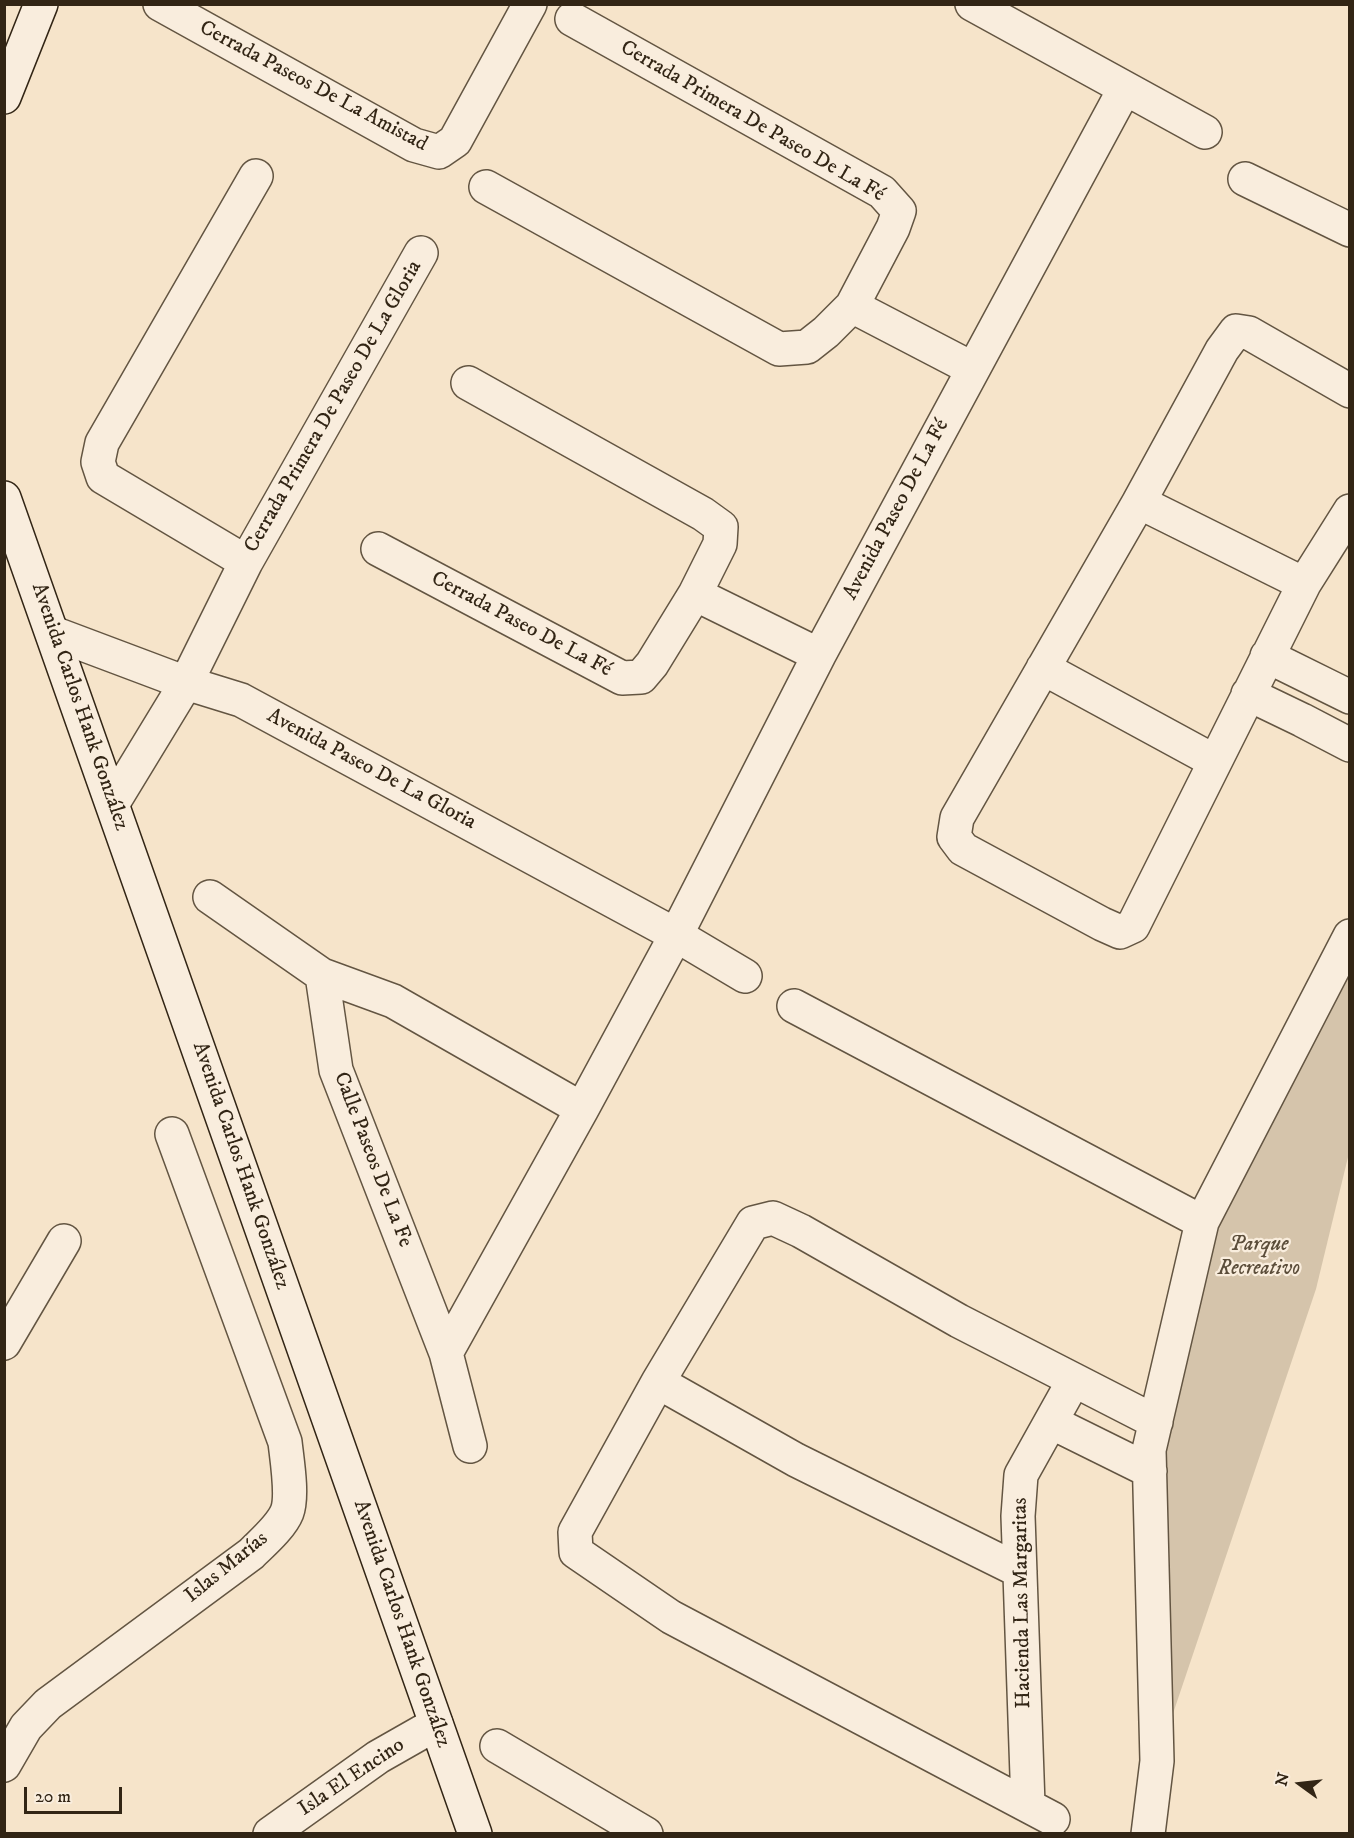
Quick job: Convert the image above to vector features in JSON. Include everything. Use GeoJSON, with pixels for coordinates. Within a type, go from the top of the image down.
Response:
{"type":"FeatureCollection","features":[{"type":"Feature","properties":{"kind":"street"},"geometry":{"type":"LineString","coordinates":[[4,97],[41,4]]}},
{"type":"Feature","properties":{"kind":"street","name":"Cerrada Paseos De La Amistad"},"geometry":{"type":"LineString","coordinates":[[160,4],[414,145],[439,152],[455,141],[530,4]]}},
{"type":"Feature","properties":{"kind":"street"},"geometry":{"type":"LineString","coordinates":[[972,4],[1205,132]]}},
{"type":"Feature","properties":{"kind":"street","name":"Cerrada Primera De Paseo De La Fé"},"geometry":{"type":"LineString","coordinates":[[486,187],[779,349],[807,347],[852,306],[893,228],[899,211],[882,192],[572,19]]}},
{"type":"Feature","properties":{"kind":"street","name":"Avenida Paseo De La Fé"},"geometry":{"type":"LineString","coordinates":[[676,935],[819,655],[1125,88]]}},
{"type":"Feature","properties":{"kind":"street","name":"Cerrada Primera De Paseo De La Gloria"},"geometry":{"type":"LineString","coordinates":[[246,562],[103,477],[98,462],[102,443],[256,176]]}},
{"type":"Feature","properties":{"kind":"street"},"geometry":{"type":"LineString","coordinates":[[1245,179],[1350,230]]}},
{"type":"Feature","properties":{"kind":"street","name":"Cerrada Primera De Paseo De La Gloria"},"geometry":{"type":"LineString","coordinates":[[113,803],[186,683],[246,562],[421,253]]}},
{"type":"Feature","properties":{"kind":"street"},"geometry":{"type":"LineString","coordinates":[[852,306],[973,369]]}},
{"type":"Feature","properties":{"kind":"street"},"geometry":{"type":"LineString","coordinates":[[1350,391],[1249,333],[1236,331],[1222,350],[1139,502],[957,818],[954,837],[963,849],[1102,924],[1120,932],[1133,926],[1304,584],[1350,511]]}},
{"type":"Feature","properties":{"kind":"street","name":"Cerrada Paseo De La Fé"},"geometry":{"type":"LineString","coordinates":[[378,549],[622,678],[640,677],[652,664],[695,594],[720,544],[721,527],[703,514],[468,383]]}},
{"type":"Feature","properties":{"kind":"street","name":"Avenida Carlos Hank González"},"geometry":{"type":"LineString","coordinates":[[4,498],[475,1833]]}},
{"type":"Feature","properties":{"kind":"street"},"geometry":{"type":"LineString","coordinates":[[1139,502],[1304,584]]}},
{"type":"Feature","properties":{"kind":"street"},"geometry":{"type":"LineString","coordinates":[[695,594],[819,655]]}},
{"type":"Feature","properties":{"kind":"street","name":"Avenida Paseo De La Gloria"},"geometry":{"type":"LineString","coordinates":[[53,633],[186,683],[241,700],[676,935],[745,976]]}},
{"type":"Feature","properties":{"kind":"street"},"geometry":{"type":"LineString","coordinates":[[1267,656],[1350,697]]}},
{"type":"Feature","properties":{"kind":"street"},"geometry":{"type":"LineString","coordinates":[[1043,668],[1214,761]]}},
{"type":"Feature","properties":{"kind":"street"},"geometry":{"type":"LineString","coordinates":[[1248,694],[1350,745]]}},
{"type":"Feature","properties":{"kind":"street"},"geometry":{"type":"LineString","coordinates":[[210,897],[322,975],[393,1001],[582,1109]]}},
{"type":"Feature","properties":{"kind":"street"},"geometry":{"type":"LineString","coordinates":[[446,1353],[676,935]]}},
{"type":"Feature","properties":{"kind":"street"},"geometry":{"type":"LineString","coordinates":[[1148,1833],[1157,1761],[1149,1449],[1202,1222],[1350,936]]}},
{"type":"Feature","properties":{"kind":"street","name":"Calle Paseos De La Fe"},"geometry":{"type":"LineString","coordinates":[[322,975],[336,1070],[446,1353],[470,1446]]}},
{"type":"Feature","properties":{"kind":"street"},"geometry":{"type":"LineString","coordinates":[[794,1006],[1202,1222]]}},
{"type":"Feature","properties":{"kind":"street","name":"Islas Marías"},"geometry":{"type":"LineString","coordinates":[[4,1765],[26,1727],[48,1704],[251,1554],[272,1533],[287,1511],[290,1483],[285,1442],[172,1134]]}},
{"type":"Feature","properties":{"kind":"street"},"geometry":{"type":"LineString","coordinates":[[1020,1571],[796,1460],[658,1383],[753,1223],[773,1218],[801,1231],[959,1321],[1156,1422]]}},
{"type":"Feature","properties":{"kind":"street"},"geometry":{"type":"LineString","coordinates":[[4,1343],[64,1241]]}},
{"type":"Feature","properties":{"kind":"street","name":"Hacienda Las Margaritas"},"geometry":{"type":"LineString","coordinates":[[658,1383],[575,1532],[576,1552],[671,1617],[1041,1812],[1020,1571],[1018,1516],[1021,1475],[1074,1380]]}},
{"type":"Feature","properties":{"kind":"street"},"geometry":{"type":"LineString","coordinates":[[1051,1422],[1150,1471]]}},
{"type":"Feature","properties":{"kind":"street","name":"Isla El Encino"},"geometry":{"type":"LineString","coordinates":[[270,1833],[378,1757],[436,1724]]}},
{"type":"Feature","properties":{"kind":"street"},"geometry":{"type":"LineString","coordinates":[[497,1746],[615,1824],[646,1833]]}},
{"type":"Feature","properties":{"kind":"green space","name":"Parque Recreativo"},"geometry":{"type":"Polygon","coordinates":[[[1349,940],[1349,1153],[1316,1289],[1157,1761],[1156,1422],[1202,1222],[1349,940]]]}}]}
